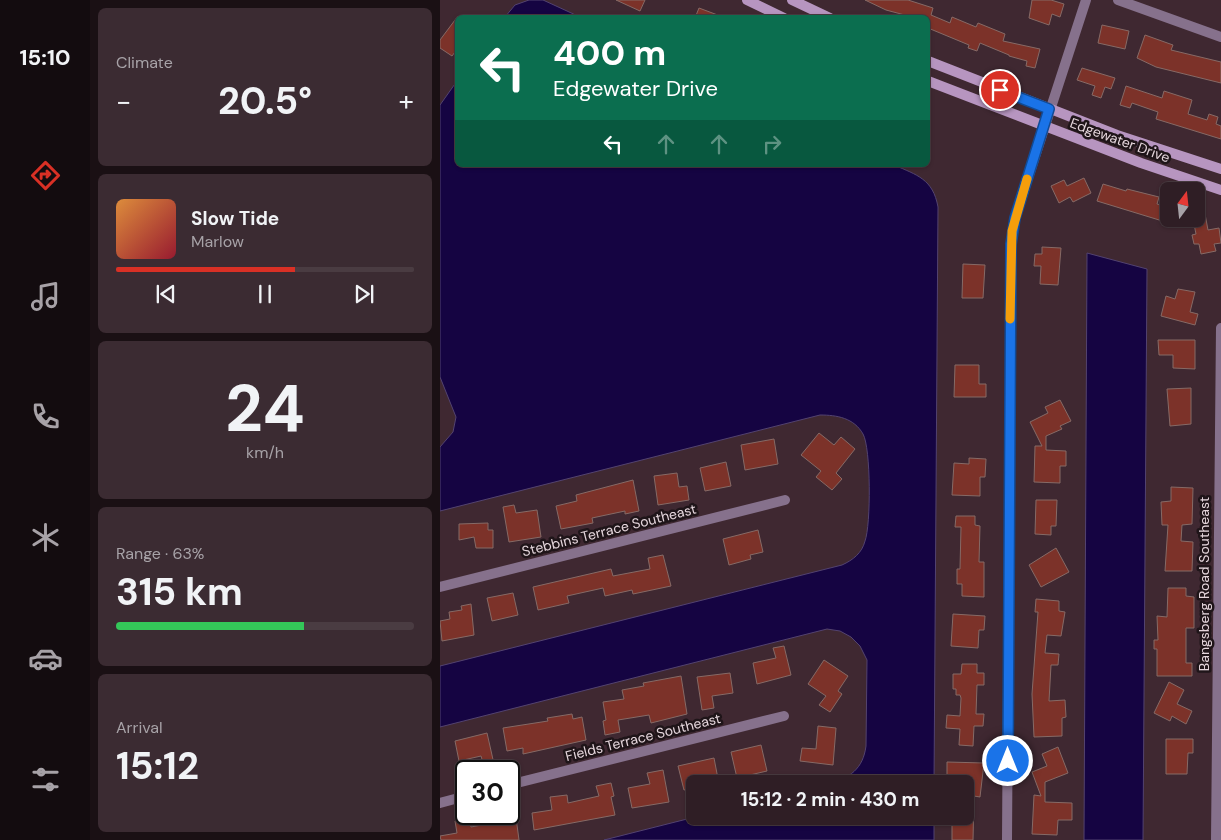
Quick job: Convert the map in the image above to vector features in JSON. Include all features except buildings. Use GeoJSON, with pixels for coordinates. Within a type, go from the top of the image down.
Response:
{"type":"FeatureCollection","features":[{"type":"Feature","properties":{"kind":"street"},"geometry":{"type":"LineString","coordinates":[[792,0],[824,15]]}},
{"type":"Feature","properties":{"kind":"street"},"geometry":{"type":"LineString","coordinates":[[1007,840],[1011,244],[1015,218],[1086,0]]}},
{"type":"Feature","properties":{"kind":"street"},"geometry":{"type":"LineString","coordinates":[[1118,0],[1221,37]]}},
{"type":"Feature","properties":{"kind":"street"},"geometry":{"type":"LineString","coordinates":[[754,1],[779,15]]}},
{"type":"Feature","properties":{"kind":"street","name":"Edgewater Drive"},"geometry":{"type":"LineString","coordinates":[[930,62],[1117,135],[1221,170]]}},
{"type":"Feature","properties":{"kind":"street","name":"Edgewater Drive"},"geometry":{"type":"LineString","coordinates":[[930,82],[1044,127],[1221,190]]}},
{"type":"Feature","properties":{"kind":"street","name":"Bangsberg Road Southeast"},"geometry":{"type":"LineString","coordinates":[[1216,840],[1221,328]]}},
{"type":"Feature","properties":{"kind":"street","name":"Stebbins Terrace Southeast"},"geometry":{"type":"LineString","coordinates":[[440,587],[785,500]]}},
{"type":"Feature","properties":{"kind":"street","name":"Fields Terrace Southeast"},"geometry":{"type":"LineString","coordinates":[[520,782],[784,716]]}},
{"type":"Feature","properties":{"kind":"street"},"geometry":{"type":"LineString","coordinates":[[440,803],[455,799]]}},
{"type":"Feature","properties":{"kind":"shaded area"},"geometry":{"type":"Polygon","coordinates":[[[529,0],[543,0],[576,15],[507,15],[515,5],[529,0]]]}},
{"type":"Feature","properties":{"kind":"shaded area"},"geometry":{"type":"Polygon","coordinates":[[[455,84],[455,167],[899,167],[923,179],[932,190],[938,207],[934,775],[849,775],[862,761],[866,746],[867,660],[860,646],[851,637],[840,631],[827,629],[440,727],[440,666],[842,565],[850,561],[862,549],[867,532],[869,470],[866,442],[863,434],[855,424],[844,418],[820,415],[440,511],[440,447],[453,432],[456,417],[440,377],[440,105],[455,84]]]}},
{"type":"Feature","properties":{"kind":"shaded area"},"geometry":{"type":"Polygon","coordinates":[[[1087,253],[1147,269],[1143,840],[1084,840],[1087,253]]]}},
{"type":"Feature","properties":{"kind":"shaded area"},"geometry":{"type":"Polygon","coordinates":[[[686,819],[686,825],[934,825],[934,840],[604,840],[686,819]]]}},
{"type":"Feature","properties":{"kind":"slow traffic"},"geometry":{"type":"LineString","coordinates":[[1010,319],[1012,231],[1027,179]]}},
{"type":"Feature","properties":{"kind":"route"},"geometry":{"type":"LineString","coordinates":[[1000,90],[1049,109],[1015,218],[1011,244],[1008,761]]}}]}
